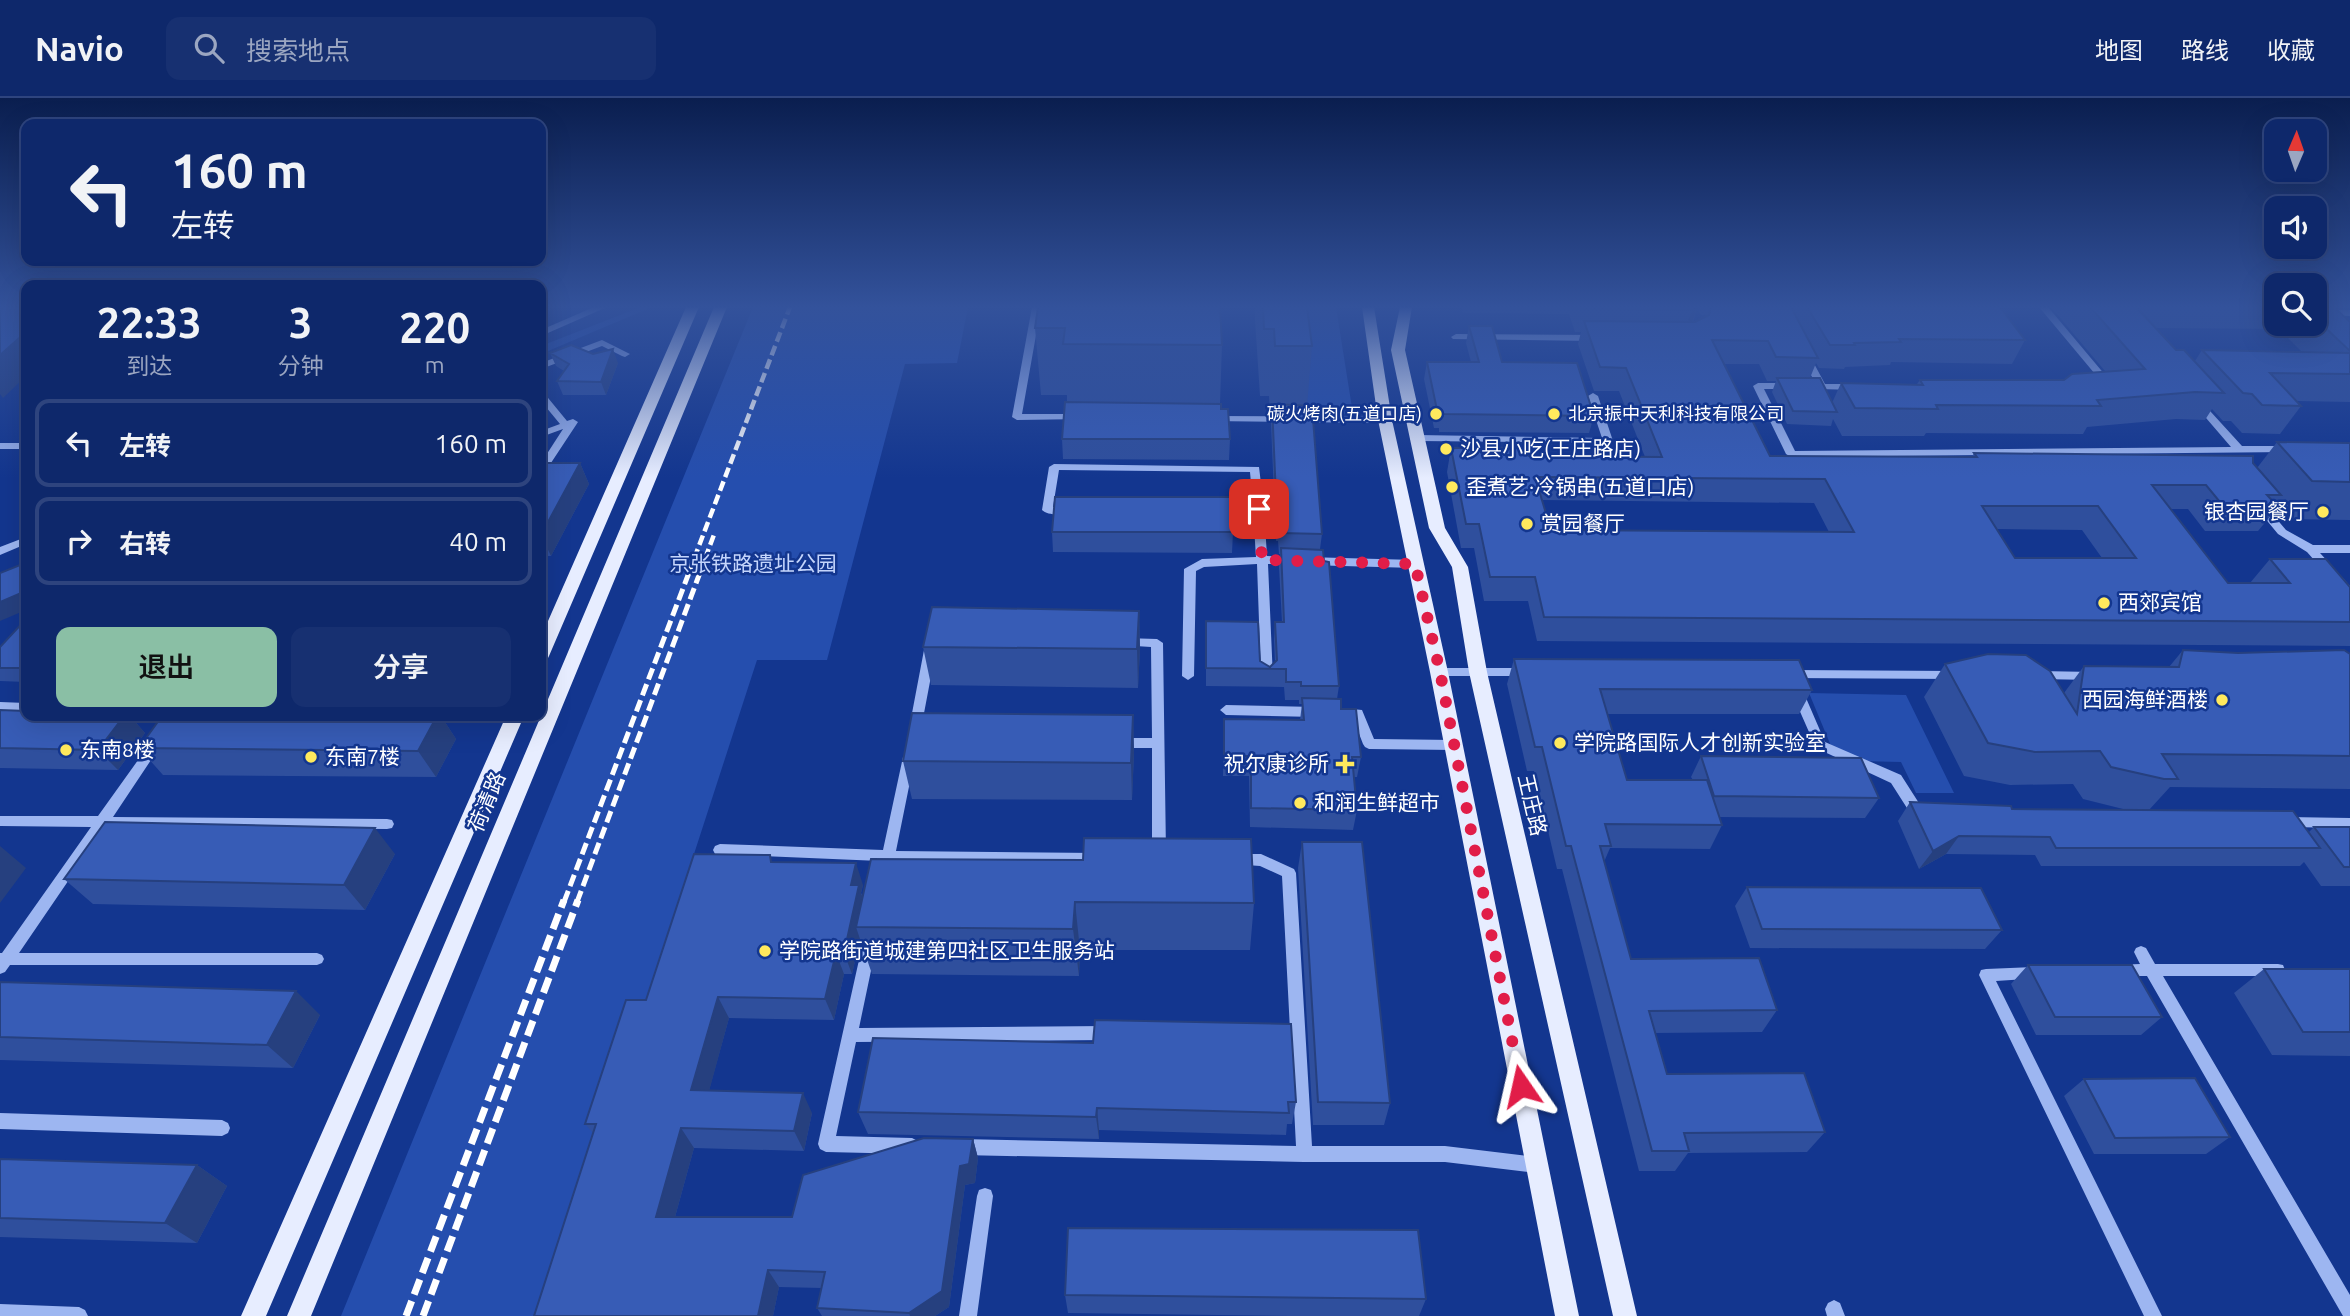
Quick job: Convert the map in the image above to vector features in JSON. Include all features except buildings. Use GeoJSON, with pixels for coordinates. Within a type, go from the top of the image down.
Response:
{"type":"FeatureCollection","features":[{"type":"Feature","properties":{"kind":"main road"},"geometry":{"type":"LineString","coordinates":[[546,645],[668,364]]}},
{"type":"Feature","properties":{"kind":"main road","name":"荷清路"},"geometry":{"type":"LineString","coordinates":[[299,1316],[697,364]]}},
{"type":"Feature","properties":{"kind":"main road"},"geometry":{"type":"LineString","coordinates":[[1376,364],[1385,421],[1440,672],[1567,1316]]}},
{"type":"Feature","properties":{"kind":"main road","name":"王庄路"},"geometry":{"type":"LineString","coordinates":[[1401,364],[1437,528],[1460,567],[1478,672],[1625,1316]]}},
{"type":"Feature","properties":{"kind":"main road","name":"荷清路"},"geometry":{"type":"LineString","coordinates":[[253,1316],[513,721]]}},
{"type":"Feature","properties":{"kind":"street"},"geometry":{"type":"LineString","coordinates":[[1027,364],[1017,416],[1085,417]]}},
{"type":"Feature","properties":{"kind":"street"},"geometry":{"type":"LineString","coordinates":[[1809,364],[1822,387]]}},
{"type":"Feature","properties":{"kind":"street"},"geometry":{"type":"LineString","coordinates":[[2092,364],[2113,389],[2099,389]]}},
{"type":"Feature","properties":{"kind":"street"},"geometry":{"type":"LineString","coordinates":[[1796,386],[1758,386],[1791,454],[2295,449]]}},
{"type":"Feature","properties":{"kind":"street"},"geometry":{"type":"LineString","coordinates":[[1809,387],[1863,387]]}},
{"type":"Feature","properties":{"kind":"street"},"geometry":{"type":"LineString","coordinates":[[1418,438],[1608,441],[1593,396]]}},
{"type":"Feature","properties":{"kind":"street"},"geometry":{"type":"LineString","coordinates":[[2194,398],[2239,449]]}},
{"type":"Feature","properties":{"kind":"street"},"geometry":{"type":"LineString","coordinates":[[546,401],[565,424]]}},
{"type":"Feature","properties":{"kind":"street"},"geometry":{"type":"LineString","coordinates":[[1208,419],[1385,421]]}},
{"type":"Feature","properties":{"kind":"street"},"geometry":{"type":"LineString","coordinates":[[546,431],[573,422],[546,462]]}},
{"type":"Feature","properties":{"kind":"street"},"geometry":{"type":"LineString","coordinates":[[0,446],[21,446]]}},
{"type":"Feature","properties":{"kind":"street"},"geometry":{"type":"LineString","coordinates":[[1087,510],[1047,510],[1054,467],[1255,469],[1267,679]]}},
{"type":"Feature","properties":{"kind":"street"},"geometry":{"type":"LineString","coordinates":[[2249,493],[2282,532],[2311,549],[2350,593]]}},
{"type":"Feature","properties":{"kind":"street"},"geometry":{"type":"LineString","coordinates":[[1206,509],[1259,509]]}},
{"type":"Feature","properties":{"kind":"street"},"geometry":{"type":"LineString","coordinates":[[0,551],[21,542]]}},
{"type":"Feature","properties":{"kind":"street"},"geometry":{"type":"LineString","coordinates":[[2311,549],[2350,549]]}},
{"type":"Feature","properties":{"kind":"street"},"geometry":{"type":"LineString","coordinates":[[1188,676],[1190,569],[1202,563],[1262,560],[1415,564]]}},
{"type":"Feature","properties":{"kind":"street"},"geometry":{"type":"LineString","coordinates":[[2333,573],[2350,573]]}},
{"type":"Feature","properties":{"kind":"street"},"geometry":{"type":"LineString","coordinates":[[880,894],[919,742],[932,639]]}},
{"type":"Feature","properties":{"kind":"street"},"geometry":{"type":"LineString","coordinates":[[1104,642],[1157,643],[1159,859]]}},
{"type":"Feature","properties":{"kind":"street"},"geometry":{"type":"LineString","coordinates":[[1440,672],[1546,673]]}},
{"type":"Feature","properties":{"kind":"street"},"geometry":{"type":"LineString","coordinates":[[1934,816],[1920,815],[1896,779],[1820,745],[1783,674],[1972,675]]}},
{"type":"Feature","properties":{"kind":"street"},"geometry":{"type":"LineString","coordinates":[[2028,675],[2112,676]]}},
{"type":"Feature","properties":{"kind":"street"},"geometry":{"type":"LineString","coordinates":[[0,707],[21,707]]}},
{"type":"Feature","properties":{"kind":"street"},"geometry":{"type":"LineString","coordinates":[[1226,710],[1358,713],[1369,744],[1454,745]]}},
{"type":"Feature","properties":{"kind":"street"},"geometry":{"type":"LineString","coordinates":[[2,962],[160,737]]}},
{"type":"Feature","properties":{"kind":"street"},"geometry":{"type":"LineString","coordinates":[[1103,743],[1158,743]]}},
{"type":"Feature","properties":{"kind":"street"},"geometry":{"type":"LineString","coordinates":[[0,821],[387,824]]}},
{"type":"Feature","properties":{"kind":"street"},"geometry":{"type":"LineString","coordinates":[[2267,821],[2350,823]]}},
{"type":"Feature","properties":{"kind":"street"},"geometry":{"type":"LineString","coordinates":[[720,850],[888,856],[1118,859]]}},
{"type":"Feature","properties":{"kind":"street"},"geometry":{"type":"LineString","coordinates":[[1223,860],[1261,860],[1289,873],[1291,1033],[1304,1154]]}},
{"type":"Feature","properties":{"kind":"street"},"geometry":{"type":"LineString","coordinates":[[874,920],[826,1144],[1304,1154],[1445,1154],[1537,1164]]}},
{"type":"Feature","properties":{"kind":"street"},"geometry":{"type":"LineString","coordinates":[[2141,953],[2350,1312]]}},
{"type":"Feature","properties":{"kind":"street"},"geometry":{"type":"LineString","coordinates":[[2,962],[317,959]]}},
{"type":"Feature","properties":{"kind":"street"},"geometry":{"type":"LineString","coordinates":[[2109,971],[2297,970]]}},
{"type":"Feature","properties":{"kind":"street"},"geometry":{"type":"LineString","coordinates":[[2054,973],[1986,975],[2153,1316]]}},
{"type":"Feature","properties":{"kind":"street"},"geometry":{"type":"LineString","coordinates":[[850,1035],[1130,1033]]}},
{"type":"Feature","properties":{"kind":"street"},"geometry":{"type":"LineString","coordinates":[[0,1121],[222,1128]]}},
{"type":"Feature","properties":{"kind":"street"},"geometry":{"type":"LineString","coordinates":[[968,1316],[985,1196]]}},
{"type":"Feature","properties":{"kind":"street"},"geometry":{"type":"LineString","coordinates":[[0,1313],[79,1316]]}},
{"type":"Feature","properties":{"kind":"green space","name":"京张铁路遗址公园"},"geometry":{"type":"Polygon","coordinates":[[[730,364],[913,364],[905,364],[827,660],[757,660],[544,1316],[341,1316],[730,364]]]}},
{"type":"Feature","properties":{"kind":"green space"},"geometry":{"type":"Polygon","coordinates":[[[1303,364],[1345,364],[1353,414],[1308,413],[1303,364]]]}},
{"type":"Feature","properties":{"kind":"green space"},"geometry":{"type":"Polygon","coordinates":[[[1809,693],[1906,695],[1954,793],[1916,793],[1901,762],[1859,761],[1831,746],[1809,693]]]}},
{"type":"Feature","properties":{"kind":"railway"},"geometry":{"type":"LineString","coordinates":[[689,572],[768,364]]}},
{"type":"Feature","properties":{"kind":"railway"},"geometry":{"type":"LineString","coordinates":[[700,572],[715,532]]}},
{"type":"Feature","properties":{"kind":"railway"},"geometry":{"type":"LineString","coordinates":[[564,902],[690,570]]}},
{"type":"Feature","properties":{"kind":"railway"},"geometry":{"type":"LineString","coordinates":[[577,902],[701,570]]}},
{"type":"Feature","properties":{"kind":"railway"},"geometry":{"type":"LineString","coordinates":[[406,1316],[564,900]]}},
{"type":"Feature","properties":{"kind":"railway"},"geometry":{"type":"LineString","coordinates":[[423,1316],[578,900]]}},
{"type":"Feature","properties":{"kind":"place","name":"碳火烤肉(五道口店)"},"geometry":{"type":"Point","coordinates":[1436,414]}},
{"type":"Feature","properties":{"kind":"place","name":"北京振中天利科技有限公司"},"geometry":{"type":"Point","coordinates":[1554,414]}},
{"type":"Feature","properties":{"kind":"place","name":"沙县小吃(王庄路店)"},"geometry":{"type":"Point","coordinates":[1446,449]}},
{"type":"Feature","properties":{"kind":"place","name":"歪煮艺·冷锅串(五道口店)"},"geometry":{"type":"Point","coordinates":[1452,487]}},
{"type":"Feature","properties":{"kind":"place","name":"银杏园餐厅"},"geometry":{"type":"Point","coordinates":[2323,512]}},
{"type":"Feature","properties":{"kind":"place","name":"赏园餐厅"},"geometry":{"type":"Point","coordinates":[1527,524]}},
{"type":"Feature","properties":{"kind":"place","name":"西郊宾馆"},"geometry":{"type":"Point","coordinates":[2104,603]}},
{"type":"Feature","properties":{"kind":"place","name":"西园海鲜酒楼"},"geometry":{"type":"Point","coordinates":[2222,700]}},
{"type":"Feature","properties":{"kind":"place","name":"学院路国际人才创新实验室"},"geometry":{"type":"Point","coordinates":[1560,743]}},
{"type":"Feature","properties":{"kind":"place","name":"东南8楼"},"geometry":{"type":"Point","coordinates":[66,750]}},
{"type":"Feature","properties":{"kind":"place","name":"东南7楼"},"geometry":{"type":"Point","coordinates":[311,757]}},
{"type":"Feature","properties":{"kind":"place","name":"祝尔康诊所"},"geometry":{"type":"Point","coordinates":[1345,764]}},
{"type":"Feature","properties":{"kind":"place","name":"和润生鲜超市"},"geometry":{"type":"Point","coordinates":[1300,803]}},
{"type":"Feature","properties":{"kind":"place","name":"学院路街道城建第四社区卫生服务站"},"geometry":{"type":"Point","coordinates":[765,951]}},
{"type":"Feature","properties":{"kind":"route"},"geometry":{"type":"LineString","coordinates":[[1259,509],[1262,560],[1415,564],[1440,672],[1521,1086]]}}]}
